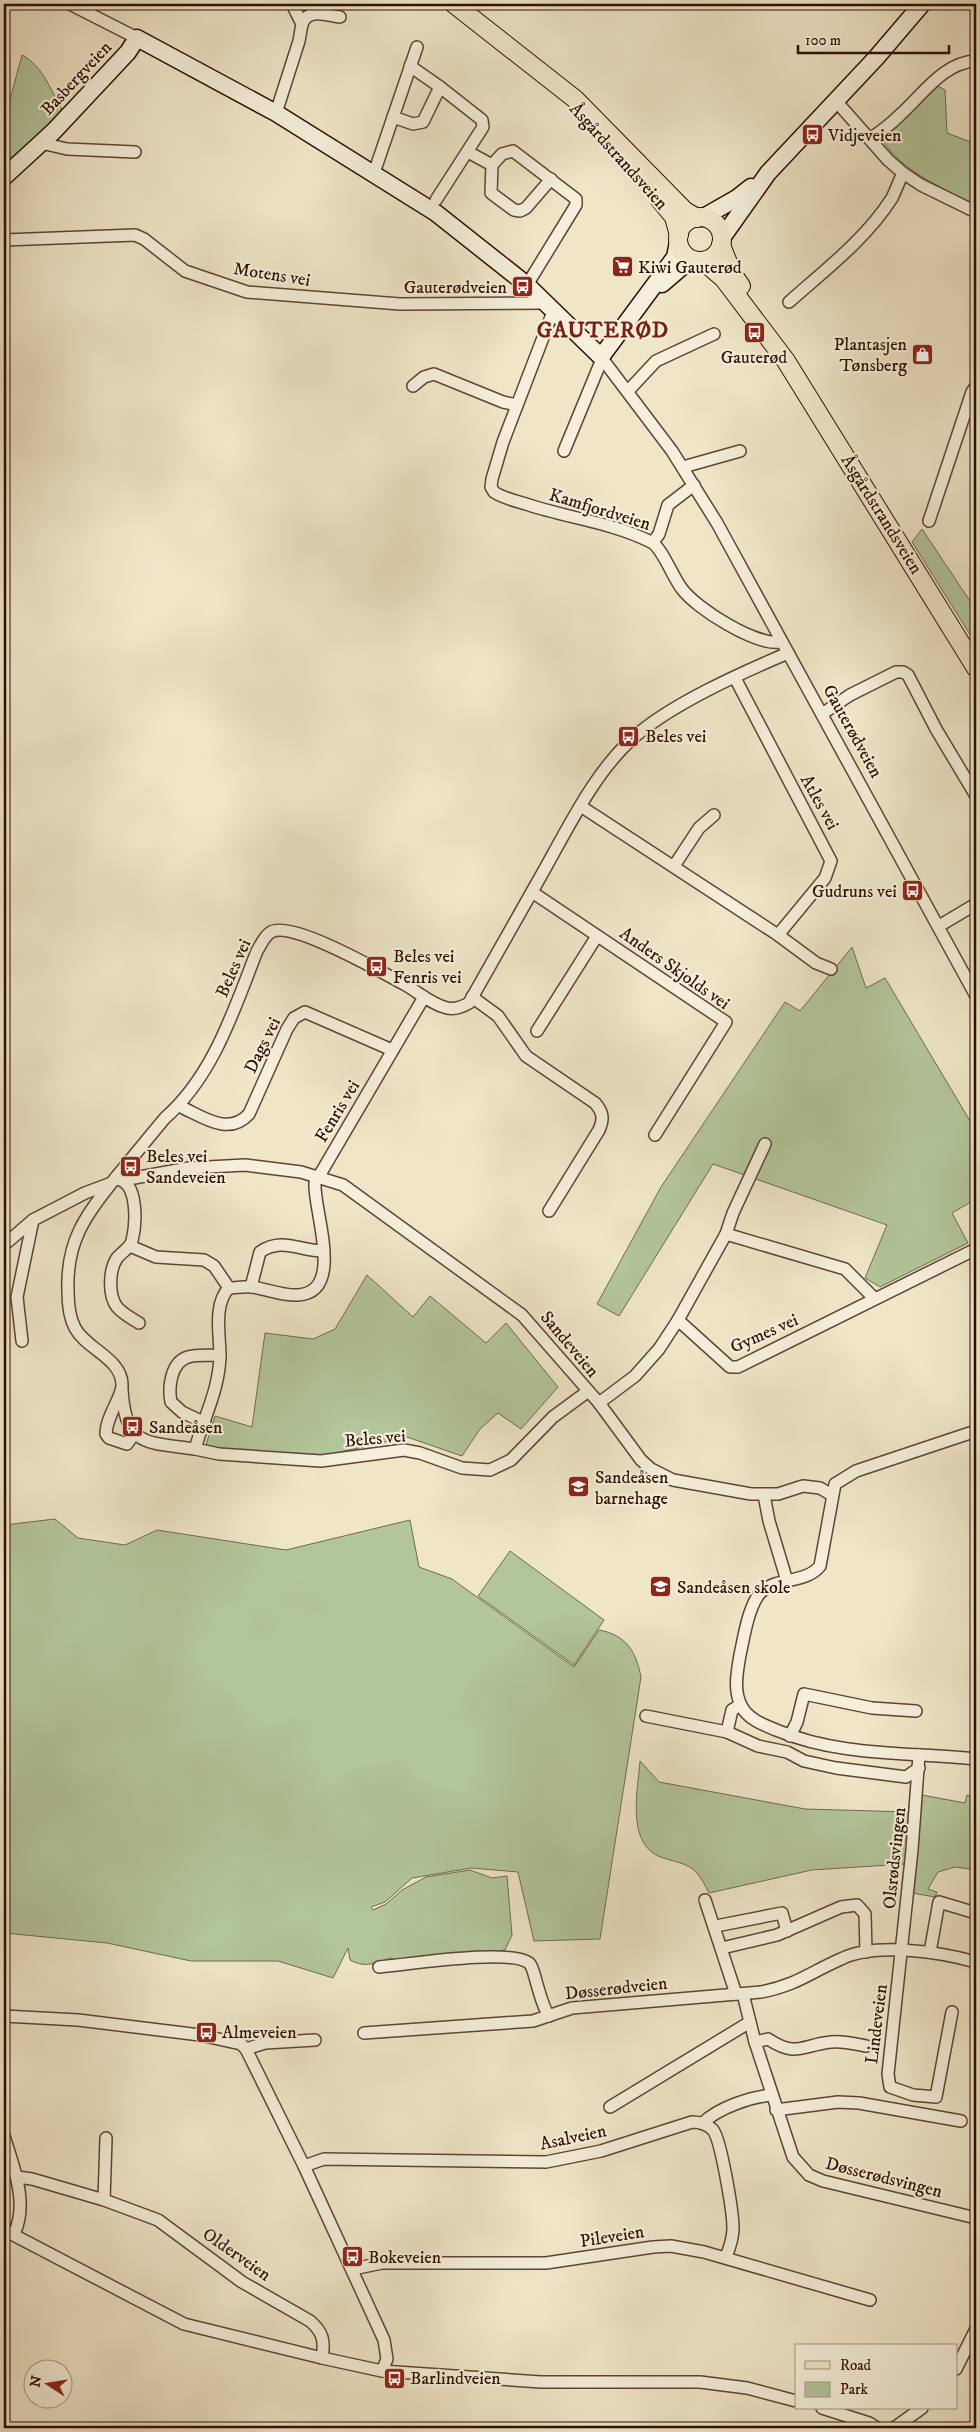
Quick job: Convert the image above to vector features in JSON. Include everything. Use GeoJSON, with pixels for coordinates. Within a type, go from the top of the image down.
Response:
{"type":"FeatureCollection","features":[{"type":"Feature","properties":{"kind":"main road","name":"Åsgårdstrandsveien"},"geometry":{"type":"LineString","coordinates":[[454,4],[504,42],[551,82],[620,154],[674,217],[684,255],[699,261],[724,279],[786,361],[976,668]]}},
{"type":"Feature","properties":{"kind":"main road"},"geometry":{"type":"LineString","coordinates":[[699,218],[737,198],[768,173],[876,58],[922,4]]}},
{"type":"Feature","properties":{"kind":"main road","name":"Gauterødveien"},"geometry":{"type":"LineString","coordinates":[[137,38],[276,114],[374,173],[443,219],[527,285],[551,306],[602,358]]}},
{"type":"Feature","properties":{"kind":"main road","name":"Basbergveien"},"geometry":{"type":"LineString","coordinates":[[4,177],[41,143],[97,86],[137,38]]}},
{"type":"Feature","properties":{"kind":"main road","name":"Åsgårdstrandsveien"},"geometry":{"type":"LineString","coordinates":[[551,82],[576,99],[685,211],[717,226],[732,273],[772,332],[786,361]]}},
{"type":"Feature","properties":{"kind":"main road"},"geometry":{"type":"LineString","coordinates":[[639,306],[684,266],[715,255],[722,241],[768,173]]}},
{"type":"Feature","properties":{"kind":"main road","name":"Åsgårdstrandsveien"},"geometry":{"type":"LineString","coordinates":[[678,238],[684,224],[699,218]]}},
{"type":"Feature","properties":{"kind":"main road"},"geometry":{"type":"LineString","coordinates":[[602,358],[674,256],[678,238]]}},
{"type":"Feature","properties":{"kind":"street","name":"Gauterødveien"},"geometry":{"type":"LineString","coordinates":[[70,4],[137,38]]}},
{"type":"Feature","properties":{"kind":"street"},"geometry":{"type":"LineString","coordinates":[[292,4],[302,24]]}},
{"type":"Feature","properties":{"kind":"street"},"geometry":{"type":"LineString","coordinates":[[276,114],[300,41],[302,24],[305,17],[310,14],[340,18]]}},
{"type":"Feature","properties":{"kind":"street"},"geometry":{"type":"LineString","coordinates":[[374,173],[417,47]]}},
{"type":"Feature","properties":{"kind":"street"},"geometry":{"type":"LineString","coordinates":[[871,138],[896,119],[943,74],[958,65],[976,61]]}},
{"type":"Feature","properties":{"kind":"street"},"geometry":{"type":"LineString","coordinates":[[410,66],[440,87],[483,123],[483,127],[468,152],[436,200]]}},
{"type":"Feature","properties":{"kind":"street"},"geometry":{"type":"LineString","coordinates":[[393,117],[413,124],[423,122],[440,87]]}},
{"type":"Feature","properties":{"kind":"street"},"geometry":{"type":"LineString","coordinates":[[836,101],[871,138],[888,160],[903,174],[976,212]]}},
{"type":"Feature","properties":{"kind":"street","name":"Basbergveien"},"geometry":{"type":"LineString","coordinates":[[41,143],[67,149],[135,152]]}},
{"type":"Feature","properties":{"kind":"street"},"geometry":{"type":"LineString","coordinates":[[527,285],[576,205],[574,196],[551,178],[510,151],[502,154],[492,165],[491,193],[514,210],[523,210],[551,178]]}},
{"type":"Feature","properties":{"kind":"street"},"geometry":{"type":"LineString","coordinates":[[468,152],[492,165]]}},
{"type":"Feature","properties":{"kind":"street"},"geometry":{"type":"LineString","coordinates":[[789,302],[859,240],[875,222],[892,197],[903,174]]}},
{"type":"Feature","properties":{"kind":"street","name":"Motens vei"},"geometry":{"type":"LineString","coordinates":[[4,240],[135,235],[144,239],[169,260],[195,275],[247,292],[270,295],[400,304],[551,306]]}},
{"type":"Feature","properties":{"kind":"street","name":"Kamfjordveien"},"geometry":{"type":"LineString","coordinates":[[551,306],[494,468],[491,487],[494,492],[537,508],[610,526],[653,542],[680,587],[697,603],[735,628],[760,640],[780,642]]}},
{"type":"Feature","properties":{"kind":"street"},"geometry":{"type":"LineString","coordinates":[[628,391],[656,361],[714,334]]}},
{"type":"Feature","properties":{"kind":"street","name":"Gauterødveien"},"geometry":{"type":"LineString","coordinates":[[602,358],[628,391],[694,485],[976,996]]}},
{"type":"Feature","properties":{"kind":"street"},"geometry":{"type":"LineString","coordinates":[[564,451],[602,358]]}},
{"type":"Feature","properties":{"kind":"street"},"geometry":{"type":"LineString","coordinates":[[413,386],[424,377],[434,374],[503,402],[517,404]]}},
{"type":"Feature","properties":{"kind":"street"},"geometry":{"type":"LineString","coordinates":[[929,521],[972,392],[976,386]]}},
{"type":"Feature","properties":{"kind":"street"},"geometry":{"type":"LineString","coordinates":[[683,467],[740,451]]}},
{"type":"Feature","properties":{"kind":"street"},"geometry":{"type":"LineString","coordinates":[[653,542],[659,534],[668,505],[694,485]]}},
{"type":"Feature","properties":{"kind":"street"},"geometry":{"type":"LineString","coordinates":[[549,1211],[599,1130],[602,1123],[601,1110],[595,1103],[526,1056],[498,1016],[472,997],[601,774],[641,731],[670,711],[788,653]]}},
{"type":"Feature","properties":{"kind":"street"},"geometry":{"type":"LineString","coordinates":[[822,714],[850,695],[896,672],[903,672],[908,675],[936,729],[976,796]]}},
{"type":"Feature","properties":{"kind":"street","name":"Atles vei"},"geometry":{"type":"LineString","coordinates":[[735,678],[831,861],[825,878],[778,935]]}},
{"type":"Feature","properties":{"kind":"street"},"geometry":{"type":"LineString","coordinates":[[582,807],[778,935],[816,963],[830,969]]}},
{"type":"Feature","properties":{"kind":"street"},"geometry":{"type":"LineString","coordinates":[[674,866],[699,828],[714,815]]}},
{"type":"Feature","properties":{"kind":"street","name":"Anders Skjolds vei"},"geometry":{"type":"LineString","coordinates":[[532,892],[726,1022],[655,1135]]}},
{"type":"Feature","properties":{"kind":"street"},"geometry":{"type":"LineString","coordinates":[[939,926],[976,904]]}},
{"type":"Feature","properties":{"kind":"street","name":"Beles vei"},"geometry":{"type":"LineString","coordinates":[[472,997],[469,1003],[455,1009],[447,1008],[332,947],[299,933],[286,930],[270,932],[257,951],[217,1050],[179,1106],[166,1118],[89,1212],[73,1244],[68,1263],[68,1296],[74,1327],[82,1339],[114,1365],[120,1373],[126,1420],[134,1434],[140,1439],[196,1447],[219,1454],[321,1461],[404,1450],[420,1452],[462,1468],[490,1470],[511,1460],[553,1417],[587,1392]]}},
{"type":"Feature","properties":{"kind":"street","name":"Anders Skjolds vei"},"geometry":{"type":"LineString","coordinates":[[537,1031],[597,936]]}},
{"type":"Feature","properties":{"kind":"street","name":"Fenris vei"},"geometry":{"type":"LineString","coordinates":[[229,1288],[251,1287],[296,1295],[313,1290],[323,1276],[322,1232],[314,1195],[315,1182],[424,997]]}},
{"type":"Feature","properties":{"kind":"street","name":"Dags vei"},"geometry":{"type":"LineString","coordinates":[[179,1106],[227,1126],[237,1125],[244,1120],[249,1114],[287,1029],[294,1018],[305,1012],[392,1050]]}},
{"type":"Feature","properties":{"kind":"street"},"geometry":{"type":"LineString","coordinates":[[599,1403],[635,1376],[659,1349],[678,1320],[726,1234],[740,1197],[765,1144]]}},
{"type":"Feature","properties":{"kind":"street","name":"Sandeveien"},"geometry":{"type":"LineString","coordinates":[[4,1245],[32,1220],[85,1192],[116,1181],[189,1168],[227,1166],[262,1166],[318,1176],[343,1185],[358,1194],[522,1315],[587,1392],[599,1403],[641,1460],[661,1475],[697,1485],[764,1495],[778,1494],[802,1486],[820,1488],[832,1495]]}},
{"type":"Feature","properties":{"kind":"street"},"geometry":{"type":"LineString","coordinates":[[116,1181],[128,1184],[135,1208],[135,1220],[130,1246],[116,1260],[112,1271],[111,1288],[114,1302],[139,1323]]}},
{"type":"Feature","properties":{"kind":"street"},"geometry":{"type":"LineString","coordinates":[[22,1341],[17,1297],[32,1220]]}},
{"type":"Feature","properties":{"kind":"street"},"geometry":{"type":"LineString","coordinates":[[726,1234],[845,1269],[874,1298]]}},
{"type":"Feature","properties":{"kind":"street"},"geometry":{"type":"LineString","coordinates":[[251,1287],[260,1252],[269,1246],[285,1244],[323,1251]]}},
{"type":"Feature","properties":{"kind":"street"},"geometry":{"type":"LineString","coordinates":[[130,1246],[156,1257],[204,1260],[214,1266],[229,1288],[224,1293],[220,1306],[220,1355],[216,1390],[196,1447]]}},
{"type":"Feature","properties":{"kind":"street","name":"Gymes vei"},"geometry":{"type":"LineString","coordinates":[[678,1320],[718,1360],[730,1367],[738,1367],[976,1249]]}},
{"type":"Feature","properties":{"kind":"street"},"geometry":{"type":"LineString","coordinates":[[205,1423],[182,1412],[171,1402],[170,1386],[174,1370],[182,1359],[189,1356],[220,1355]]}},
{"type":"Feature","properties":{"kind":"street"},"geometry":{"type":"LineString","coordinates":[[122,1387],[109,1414],[106,1434],[109,1438],[127,1444],[134,1434]]}},
{"type":"Feature","properties":{"kind":"street"},"geometry":{"type":"LineString","coordinates":[[976,1432],[856,1472],[835,1484],[820,1566],[813,1573],[765,1589],[756,1599],[742,1643],[737,1679],[737,1697],[740,1705],[751,1717],[790,1736],[813,1744],[848,1751],[948,1755],[976,1759]]}},
{"type":"Feature","properties":{"kind":"street"},"geometry":{"type":"LineString","coordinates":[[764,1495],[769,1521],[787,1581]]}},
{"type":"Feature","properties":{"kind":"street"},"geometry":{"type":"LineString","coordinates":[[790,1736],[797,1722],[804,1694],[872,1708],[916,1711]]}},
{"type":"Feature","properties":{"kind":"street"},"geometry":{"type":"LineString","coordinates":[[727,1732],[732,1710],[740,1705]]}},
{"type":"Feature","properties":{"kind":"street"},"geometry":{"type":"LineString","coordinates":[[646,1716],[727,1732],[758,1746],[786,1752],[804,1762],[906,1777],[919,1768]]}},
{"type":"Feature","properties":{"kind":"street","name":"Olsrødsvingen"},"geometry":{"type":"LineString","coordinates":[[902,1950],[920,1755]]}},
{"type":"Feature","properties":{"kind":"street","name":"Døsserødsvingen"},"geometry":{"type":"LineString","coordinates":[[706,1900],[750,2022],[776,2110],[793,2157],[809,2175],[823,2181],[976,2218]]}},
{"type":"Feature","properties":{"kind":"street"},"geometry":{"type":"LineString","coordinates":[[930,1952],[939,1902],[976,1913]]}},
{"type":"Feature","properties":{"kind":"street"},"geometry":{"type":"LineString","coordinates":[[722,1948],[787,1931],[841,1907],[857,1905],[865,1914],[866,1952]]}},
{"type":"Feature","properties":{"kind":"street"},"geometry":{"type":"LineString","coordinates":[[716,1926],[782,1913],[787,1931]]}},
{"type":"Feature","properties":{"kind":"street","name":"Døsserødveien"},"geometry":{"type":"LineString","coordinates":[[364,2033],[533,2021],[572,2008],[740,1994],[785,1988],[842,1958],[866,1952],[902,1950],[930,1952],[976,1962]]}},
{"type":"Feature","properties":{"kind":"street","name":"Lindeveien"},"geometry":{"type":"LineString","coordinates":[[902,1950],[888,2074],[890,2087],[914,2095],[936,2097],[952,2012]]}},
{"type":"Feature","properties":{"kind":"street"},"geometry":{"type":"LineString","coordinates":[[379,1967],[461,1958],[513,1958],[524,1961],[533,1969],[539,1997],[549,2016]]}},
{"type":"Feature","properties":{"kind":"street"},"geometry":{"type":"LineString","coordinates":[[4,2016],[38,2016],[78,2020],[200,2035],[241,2044],[246,2049],[353,2269],[388,2351],[386,2364],[382,2371]]}},
{"type":"Feature","properties":{"kind":"street"},"geometry":{"type":"LineString","coordinates":[[610,2107],[750,2022]]}},
{"type":"Feature","properties":{"kind":"street"},"geometry":{"type":"LineString","coordinates":[[755,2042],[768,2039],[783,2049],[798,2050],[829,2043],[844,2042],[866,2046]]}},
{"type":"Feature","properties":{"kind":"street"},"geometry":{"type":"LineString","coordinates":[[246,2049],[265,2043],[315,2040]]}},
{"type":"Feature","properties":{"kind":"street"},"geometry":{"type":"LineString","coordinates":[[726,2257],[732,2241],[733,2227],[725,2178],[714,2132],[703,2124],[713,2114],[750,2100],[772,2095]]}},
{"type":"Feature","properties":{"kind":"street"},"geometry":{"type":"LineString","coordinates":[[776,2110],[838,2102],[859,2103],[961,2122]]}},
{"type":"Feature","properties":{"kind":"street","name":"Asalveien"},"geometry":{"type":"LineString","coordinates":[[304,2166],[324,2159],[546,2162],[601,2151],[692,2122],[703,2124]]}},
{"type":"Feature","properties":{"kind":"street"},"geometry":{"type":"LineString","coordinates":[[4,2136],[17,2177],[21,2203],[9,2232],[184,2324],[382,2371],[541,2382],[700,2382],[747,2388],[795,2401]]}},
{"type":"Feature","properties":{"kind":"street"},"geometry":{"type":"LineString","coordinates":[[104,2200],[106,2138]]}},
{"type":"Feature","properties":{"kind":"street","name":"Olderveien"},"geometry":{"type":"LineString","coordinates":[[17,2177],[32,2179],[104,2200],[158,2220],[242,2282],[310,2321],[323,2335],[322,2358]]}},
{"type":"Feature","properties":{"kind":"street","name":"Pileveien"},"geometry":{"type":"LineString","coordinates":[[353,2269],[382,2263],[546,2263],[671,2246],[726,2257],[870,2300]]}},
{"type":"Feature","properties":{"kind":"street"},"geometry":{"type":"LineString","coordinates":[[958,2365],[976,2329]]}},
{"type":"Feature","properties":{"kind":"street"},"geometry":{"type":"LineString","coordinates":[[828,2410],[869,2423],[877,2428]]}},
{"type":"Feature","properties":{"kind":"street"},"geometry":{"type":"LineString","coordinates":[[898,2427],[919,2410]]}},
{"type":"Feature","properties":{"kind":"green space"},"geometry":{"type":"Polygon","coordinates":[[[22,55],[30,60],[41,72],[63,111],[4,168],[4,122],[22,55]]]}},
{"type":"Feature","properties":{"kind":"green space"},"geometry":{"type":"Polygon","coordinates":[[[936,85],[945,90],[947,133],[976,144],[976,210],[913,171],[891,151],[881,138],[936,85]]]}},
{"type":"Feature","properties":{"kind":"green space"},"geometry":{"type":"Polygon","coordinates":[[[922,529],[976,610],[976,644],[912,542],[922,529]]]}},
{"type":"Feature","properties":{"kind":"green space"},"geometry":{"type":"Polygon","coordinates":[[[852,947],[866,988],[885,978],[976,1131],[976,1199],[952,1213],[968,1243],[880,1287],[865,1278],[887,1225],[713,1164],[619,1316],[597,1304],[661,1187],[785,1002],[800,1011],[852,947]]]}},
{"type":"Feature","properties":{"kind":"green space"},"geometry":{"type":"Polygon","coordinates":[[[367,1275],[413,1317],[430,1296],[486,1343],[506,1323],[558,1387],[521,1429],[498,1413],[480,1429],[462,1456],[407,1437],[323,1456],[205,1448],[215,1416],[252,1427],[265,1333],[313,1339],[335,1329],[367,1275]]]}},
{"type":"Feature","properties":{"kind":"green space"},"geometry":{"type":"Polygon","coordinates":[[[55,1519],[78,1538],[125,1545],[157,1530],[286,1550],[410,1520],[419,1567],[452,1579],[574,1667],[599,1630],[608,1632],[623,1640],[633,1652],[641,1677],[600,1939],[534,1941],[518,1872],[471,1868],[412,1878],[385,1902],[371,1907],[373,1910],[386,1904],[402,1890],[426,1877],[470,1870],[492,1878],[507,1876],[512,1935],[505,1950],[409,1964],[391,1958],[375,1963],[361,1964],[350,1960],[348,1948],[333,1978],[278,1961],[191,1961],[107,1943],[4,1933],[4,1525],[55,1519]]]}},
{"type":"Feature","properties":{"kind":"green space"},"geometry":{"type":"Polygon","coordinates":[[[510,1551],[604,1620],[574,1665],[478,1596],[510,1551]]]}},
{"type":"Feature","properties":{"kind":"green space"},"geometry":{"type":"Polygon","coordinates":[[[640,1761],[659,1782],[805,1809],[910,1812],[905,1864],[812,1870],[709,1893],[700,1877],[691,1868],[651,1852],[643,1842],[638,1830],[636,1816],[640,1761]]]}},
{"type":"Feature","properties":{"kind":"green space"},"geometry":{"type":"Polygon","coordinates":[[[922,1795],[965,1803],[967,1795],[976,1797],[976,1870],[955,1867],[938,1872],[928,1889],[937,1892],[935,1897],[912,1893],[922,1795]]]}},
{"type":"Feature","properties":{"kind":"place","name":"Vidjeveien"},"geometry":{"type":"Point","coordinates":[812,135]}},
{"type":"Feature","properties":{"kind":"place","name":"Kiwi Gauterød"},"geometry":{"type":"Point","coordinates":[622,267]}},
{"type":"Feature","properties":{"kind":"place","name":"Gauterødveien"},"geometry":{"type":"Point","coordinates":[523,287]}},
{"type":"Feature","properties":{"kind":"place","name":"Gauterød"},"geometry":{"type":"Point","coordinates":[754,332]}},
{"type":"Feature","properties":{"kind":"place","name":"Plantasjen Tønsberg"},"geometry":{"type":"Point","coordinates":[923,354]}},
{"type":"Feature","properties":{"kind":"place","name":"Beles vei"},"geometry":{"type":"Point","coordinates":[629,736]}},
{"type":"Feature","properties":{"kind":"place","name":"Gudruns vei"},"geometry":{"type":"Point","coordinates":[913,891]}},
{"type":"Feature","properties":{"kind":"place","name":"Beles vei Fenris vei"},"geometry":{"type":"Point","coordinates":[377,966]}},
{"type":"Feature","properties":{"kind":"place","name":"Beles vei Sandeveien"},"geometry":{"type":"Point","coordinates":[130,1166]}},
{"type":"Feature","properties":{"kind":"place","name":"Sandeåsen"},"geometry":{"type":"Point","coordinates":[133,1427]}},
{"type":"Feature","properties":{"kind":"place","name":"Sandeåsen barnehage"},"geometry":{"type":"Point","coordinates":[579,1487]}},
{"type":"Feature","properties":{"kind":"place","name":"Sandeåsen skole"},"geometry":{"type":"Point","coordinates":[661,1587]}},
{"type":"Feature","properties":{"kind":"place","name":"Almeveien"},"geometry":{"type":"Point","coordinates":[206,2032]}},
{"type":"Feature","properties":{"kind":"place","name":"Bokeveien"},"geometry":{"type":"Point","coordinates":[352,2257]}},
{"type":"Feature","properties":{"kind":"place","name":"Barlindveien"},"geometry":{"type":"Point","coordinates":[394,2378]}},
{"type":"Feature","properties":{"kind":"district","name":"GAUTERØD"},"geometry":{"type":"Point","coordinates":[603,329]}}]}
